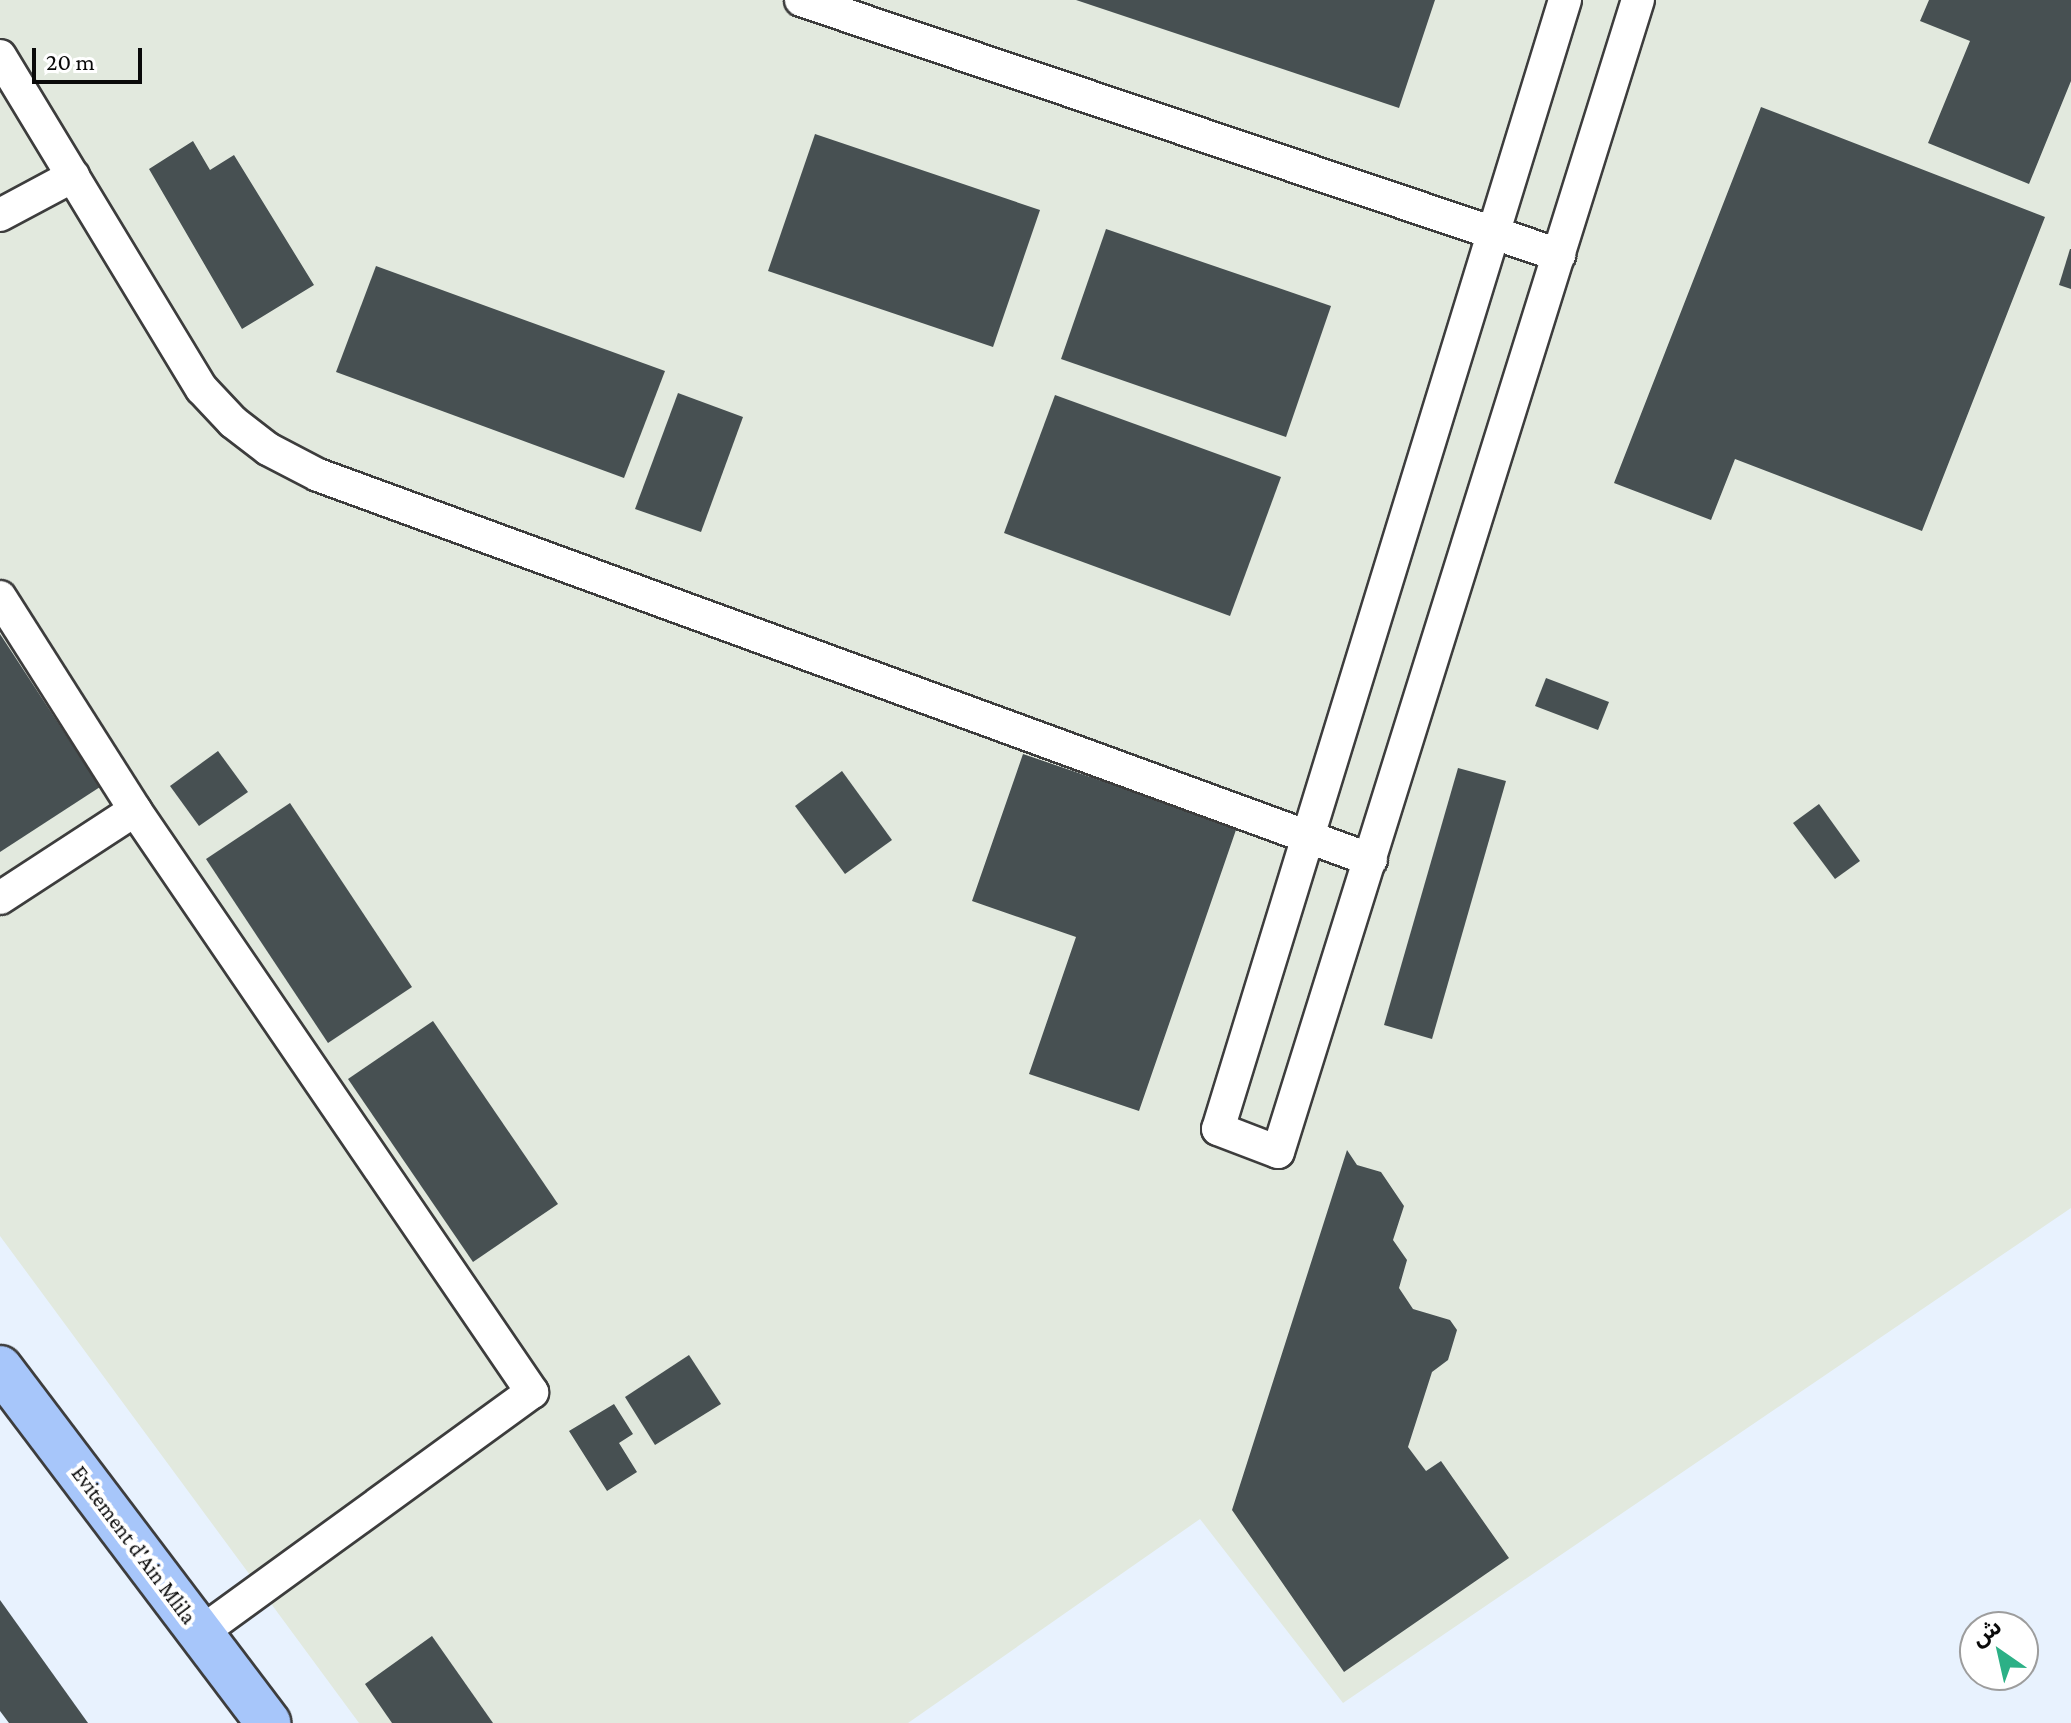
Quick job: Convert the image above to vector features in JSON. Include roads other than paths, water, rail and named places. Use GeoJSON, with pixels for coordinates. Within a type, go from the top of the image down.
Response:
{"type":"FeatureCollection","features":[{"type":"Feature","properties":{"kind":"main road","name":"Evitement d'Ain Mlila"},"geometry":{"type":"LineString","coordinates":[[0,1368],[268,1723]]}},
{"type":"Feature","properties":{"kind":"street"},"geometry":{"type":"LineString","coordinates":[[801,0],[1559,255]]}},
{"type":"Feature","properties":{"kind":"street"},"geometry":{"type":"LineString","coordinates":[[1565,0],[1218,1129],[1278,1152],[1638,0]]}},
{"type":"Feature","properties":{"kind":"street"},"geometry":{"type":"LineString","coordinates":[[0,56],[202,389],[233,422],[268,449],[318,475],[1371,860]]}},
{"type":"Feature","properties":{"kind":"street"},"geometry":{"type":"LineString","coordinates":[[0,215],[73,176]]}},
{"type":"Feature","properties":{"kind":"street"},"geometry":{"type":"LineString","coordinates":[[0,597],[135,810],[532,1392],[200,1633]]}},
{"type":"Feature","properties":{"kind":"street"},"geometry":{"type":"LineString","coordinates":[[0,898],[135,810]]}}]}
